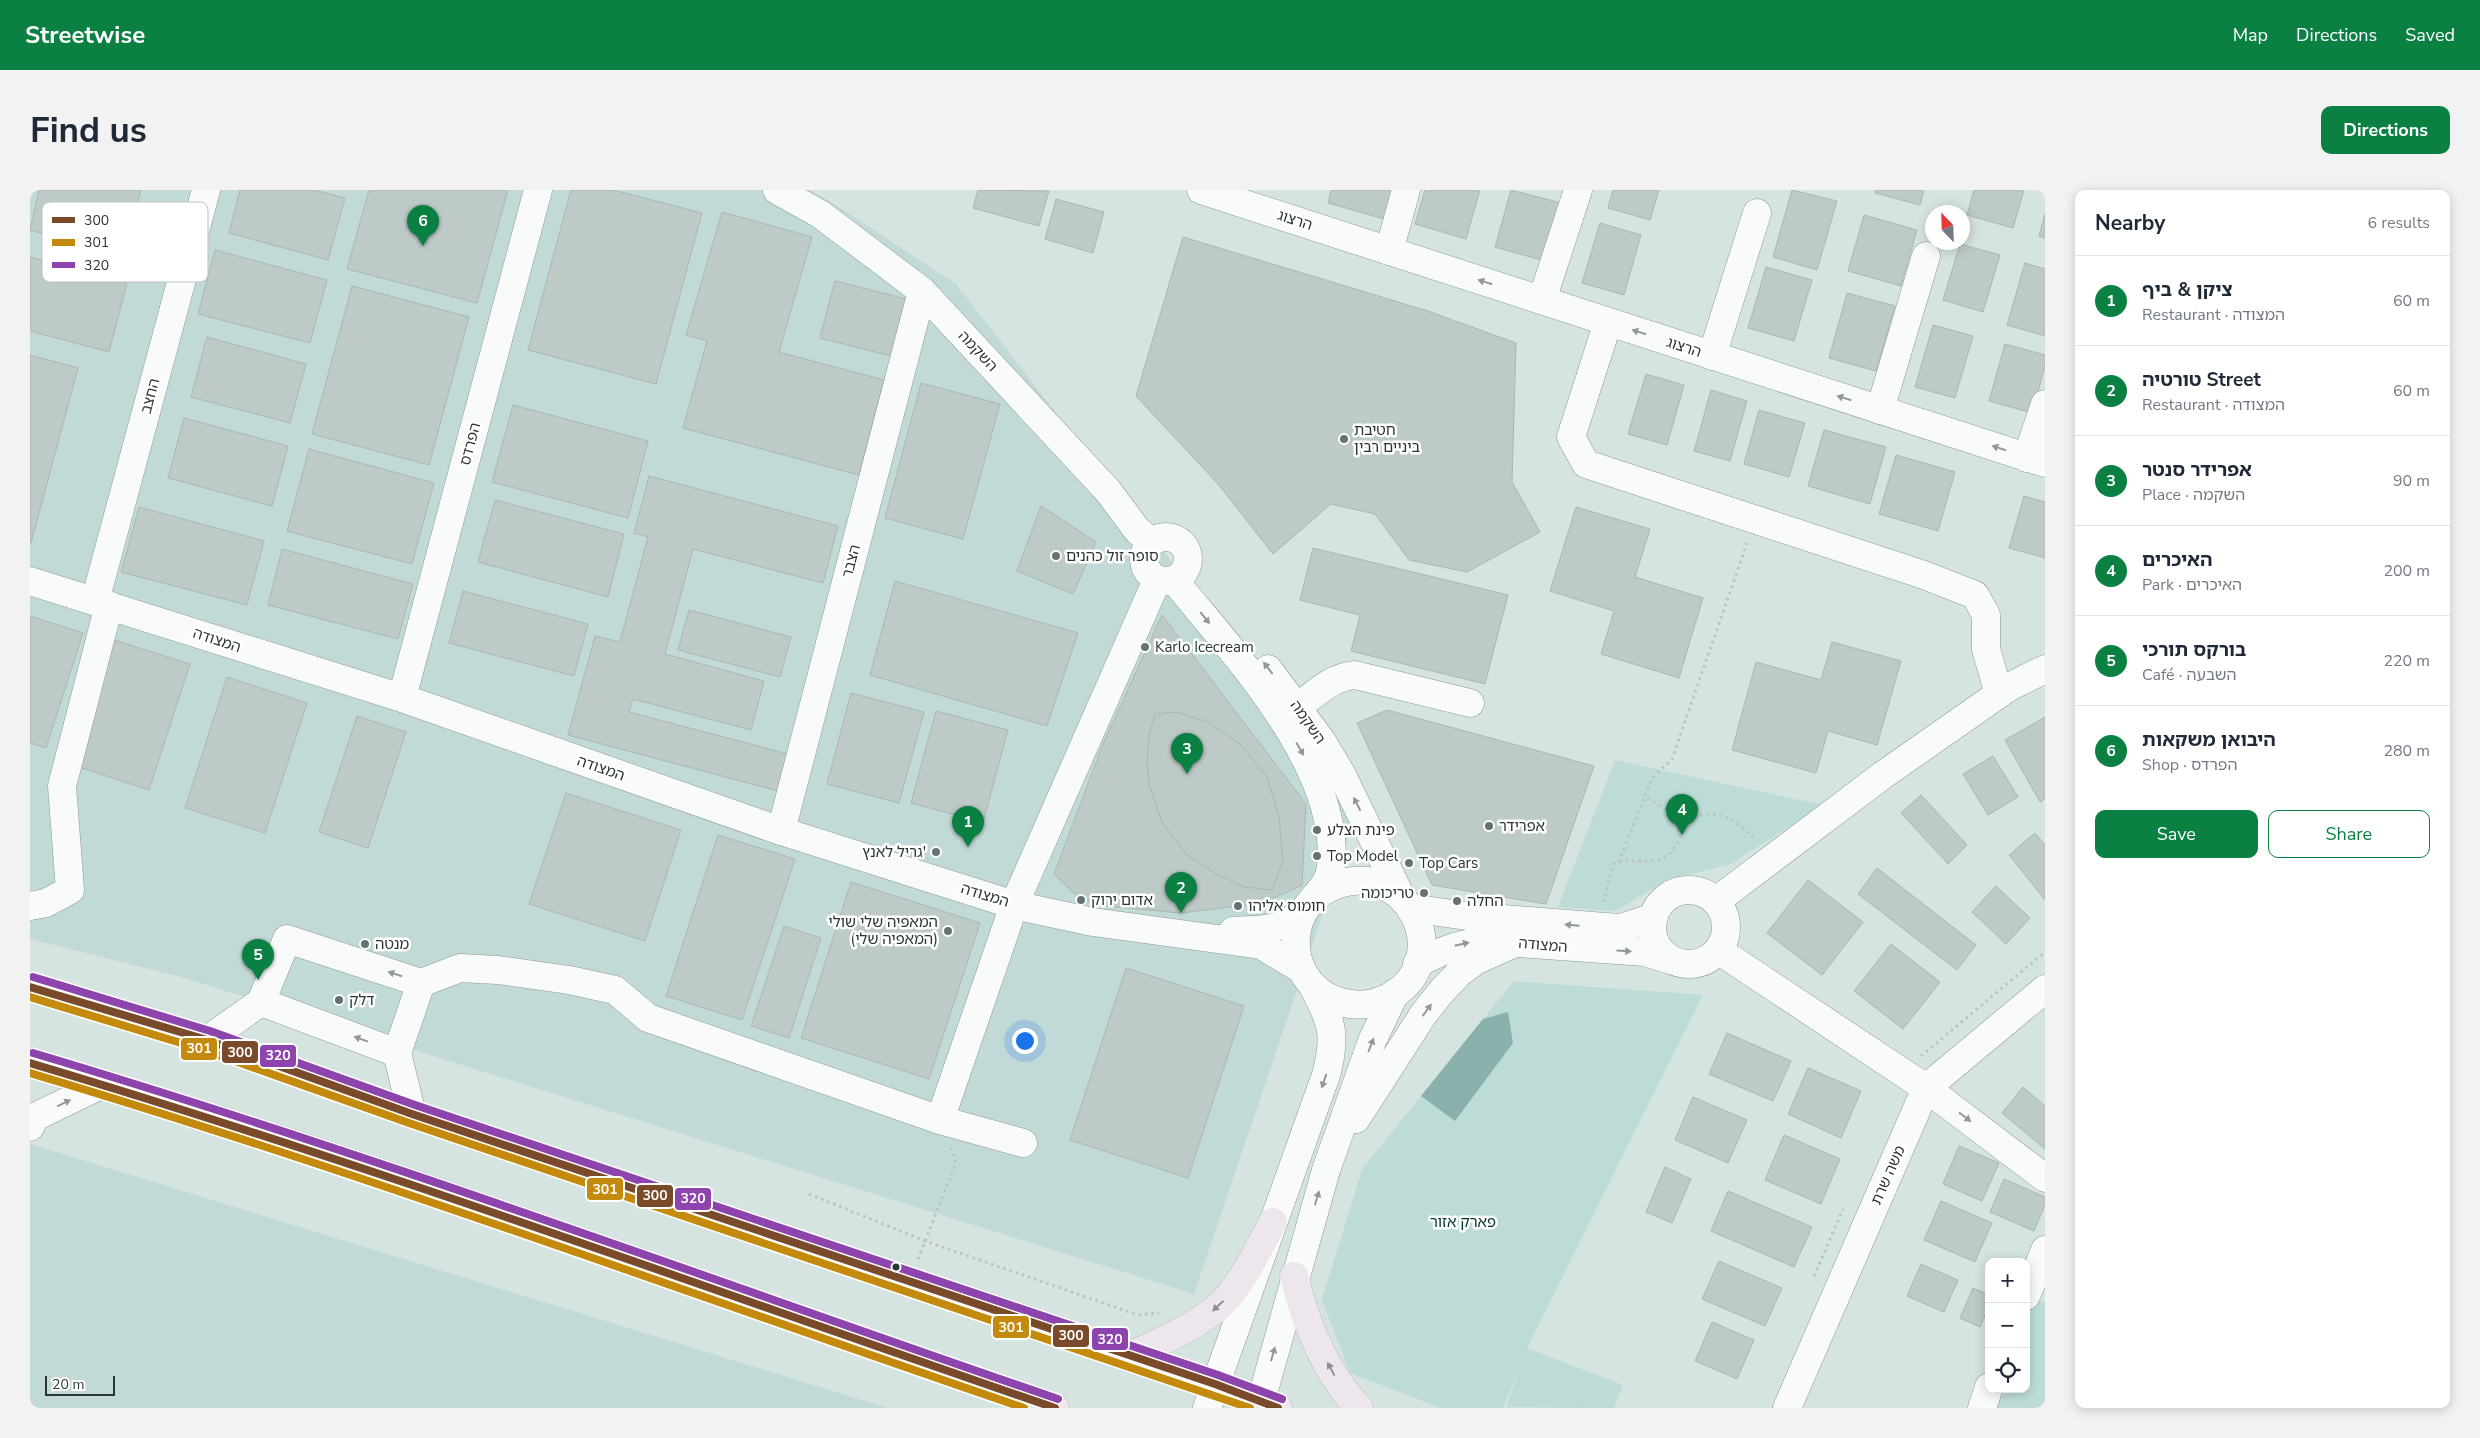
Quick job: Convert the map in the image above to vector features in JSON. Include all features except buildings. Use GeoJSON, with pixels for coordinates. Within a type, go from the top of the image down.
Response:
{"type":"FeatureCollection","features":[{"type":"Feature","properties":{"kind":"highway"},"geometry":{"type":"LineString","coordinates":[[30,987],[207,1040],[412,1114],[1128,1357],[1211,1396],[1266,1406]]}},
{"type":"Feature","properties":{"kind":"highway"},"geometry":{"type":"LineString","coordinates":[[30,1063],[103,1084],[393,1178],[1055,1408]]}},
{"type":"Feature","properties":{"kind":"highway"},"geometry":{"type":"LineString","coordinates":[[1128,1357],[1217,1308],[1234,1290],[1274,1222]]}},
{"type":"Feature","properties":{"kind":"highway"},"geometry":{"type":"LineString","coordinates":[[1294,1276],[1302,1310],[1346,1394],[1359,1408]]}},
{"type":"Feature","properties":{"kind":"street","name":"הפרדס"},"geometry":{"type":"LineString","coordinates":[[402,698],[538,190]]}},
{"type":"Feature","properties":{"kind":"street","name":"השקמה"},"geometry":{"type":"LineString","coordinates":[[777,190],[820,214],[922,291],[1108,491],[1137,530],[1152,542]]}},
{"type":"Feature","properties":{"kind":"street","name":"הרצוג"},"geometry":{"type":"LineString","coordinates":[[1201,190],[2036,461],[2045,404]]}},
{"type":"Feature","properties":{"kind":"street"},"geometry":{"type":"LineString","coordinates":[[1389,251],[1406,190]]}},
{"type":"Feature","properties":{"kind":"street"},"geometry":{"type":"LineString","coordinates":[[1542,300],[1578,190]]}},
{"type":"Feature","properties":{"kind":"street","name":"הרצוג"},"geometry":{"type":"LineString","coordinates":[[1712,356],[1757,213]]}},
{"type":"Feature","properties":{"kind":"street"},"geometry":{"type":"LineString","coordinates":[[1880,410],[1926,256]]}},
{"type":"Feature","properties":{"kind":"street","name":"החצב"},"geometry":{"type":"LineString","coordinates":[[30,906],[46,903],[70,890],[62,786],[102,603],[183,282]]}},
{"type":"Feature","properties":{"kind":"street","name":"הצבר"},"geometry":{"type":"LineString","coordinates":[[781,831],[922,291]]}},
{"type":"Feature","properties":{"kind":"street"},"geometry":{"type":"LineString","coordinates":[[1608,322],[1571,437],[1586,464],[1924,575],[1975,595],[1986,615],[1986,649],[1999,694]]}},
{"type":"Feature","properties":{"kind":"street"},"geometry":{"type":"LineString","coordinates":[[940,1120],[1014,905],[1173,575],[1188,552],[1179,541],[1165,537],[1152,542],[1146,548],[1144,563],[1151,576],[1173,575]]}},
{"type":"Feature","properties":{"kind":"street","name":"השקמה"},"geometry":{"type":"LineString","coordinates":[[1173,575],[1298,707],[1342,775],[1405,901]]}},
{"type":"Feature","properties":{"kind":"street","name":"השקמה"},"geometry":{"type":"LineString","coordinates":[[1173,575],[1268,697],[1307,761],[1323,801],[1329,825],[1331,866],[1328,878],[1312,902]]}},
{"type":"Feature","properties":{"kind":"street","name":"המצודה"},"geometry":{"type":"LineString","coordinates":[[30,582],[402,698],[781,831],[1014,905],[1093,922],[1261,946],[1280,954],[1307,977]]}},
{"type":"Feature","properties":{"kind":"street"},"geometry":{"type":"LineString","coordinates":[[1716,901],[1882,776],[1999,694],[2045,669]]}},
{"type":"Feature","properties":{"kind":"street"},"geometry":{"type":"LineString","coordinates":[[1298,707],[1328,683],[1343,676],[1356,675],[1470,703]]}},
{"type":"Feature","properties":{"kind":"street"},"geometry":{"type":"LineString","coordinates":[[1211,1396],[1326,1075],[1333,1049],[1332,1026],[1307,977],[1296,947],[1296,933],[1312,902],[1337,884],[1360,880],[1381,884],[1405,901],[1418,924],[1420,954],[1417,964],[1407,981],[1395,993],[1372,1041],[1326,1170],[1294,1276],[1266,1406]]}},
{"type":"Feature","properties":{"kind":"street"},"geometry":{"type":"LineString","coordinates":[[1693,890],[1705,894],[1716,901],[1723,912],[1726,924],[1725,939],[1718,950],[1709,958],[1697,963],[1684,964],[1672,960],[1662,952],[1655,941],[1652,930],[1654,917],[1660,905],[1680,891],[1693,890]]}},
{"type":"Feature","properties":{"kind":"street","name":"המצודה"},"geometry":{"type":"LineString","coordinates":[[1405,901],[1467,916],[1621,928],[1654,917]]}},
{"type":"Feature","properties":{"kind":"street","name":"המצודה"},"geometry":{"type":"LineString","coordinates":[[1176,934],[1276,928],[1290,923],[1312,902]]}},
{"type":"Feature","properties":{"kind":"street"},"geometry":{"type":"LineString","coordinates":[[207,1040],[261,1002],[287,939],[421,982],[460,968],[498,970],[569,980],[615,990],[648,1018],[940,1120],[1023,1143]]}},
{"type":"Feature","properties":{"kind":"street","name":"המצודה"},"geometry":{"type":"LineString","coordinates":[[1417,964],[1448,947],[1470,942],[1515,943],[1644,952],[1672,960]]}},
{"type":"Feature","properties":{"kind":"street"},"geometry":{"type":"LineString","coordinates":[[1326,1170],[1378,1083],[1440,992],[1459,973],[1477,960],[1515,943]]}},
{"type":"Feature","properties":{"kind":"street"},"geometry":{"type":"LineString","coordinates":[[1718,950],[1926,1088],[2045,1178]]}},
{"type":"Feature","properties":{"kind":"street"},"geometry":{"type":"LineString","coordinates":[[1307,977],[1335,1001],[1356,1005],[1376,1002],[1395,993]]}},
{"type":"Feature","properties":{"kind":"street"},"geometry":{"type":"LineString","coordinates":[[412,1114],[397,1053],[421,982]]}},
{"type":"Feature","properties":{"kind":"street","name":"משה שרת"},"geometry":{"type":"LineString","coordinates":[[1788,1406],[1926,1088],[2045,989]]}},
{"type":"Feature","properties":{"kind":"street"},"geometry":{"type":"LineString","coordinates":[[261,1002],[397,1053]]}},
{"type":"Feature","properties":{"kind":"street"},"geometry":{"type":"LineString","coordinates":[[30,1127],[35,1117],[103,1084]]}},
{"type":"Feature","properties":{"kind":"street"},"geometry":{"type":"LineString","coordinates":[[2030,1286],[2045,1250]]}},
{"type":"Feature","properties":{"kind":"street"},"geometry":{"type":"LineString","coordinates":[[1982,1408],[1987,1393]]}},
{"type":"Feature","properties":{"kind":"path"},"geometry":{"type":"LineString","coordinates":[[1619,862],[1652,778],[1672,759],[1755,519]]}},
{"type":"Feature","properties":{"kind":"path"},"geometry":{"type":"LineString","coordinates":[[1596,926],[1613,864],[1663,858],[1675,849],[1681,835],[1674,819],[1661,805],[1643,797]]}},
{"type":"Feature","properties":{"kind":"path"},"geometry":{"type":"LineString","coordinates":[[1674,819],[1714,813],[1728,818],[1742,825],[1772,859]]}},
{"type":"Feature","properties":{"kind":"path"},"geometry":{"type":"LineString","coordinates":[[1902,1072],[2045,952]]}},
{"type":"Feature","properties":{"kind":"path"},"geometry":{"type":"LineString","coordinates":[[909,1282],[956,1163]]}},
{"type":"Feature","properties":{"kind":"path"},"geometry":{"type":"LineString","coordinates":[[809,1194],[925,1241],[1138,1315],[1163,1312]]}},
{"type":"Feature","properties":{"kind":"shaded area"},"geometry":{"type":"Polygon","coordinates":[[[30,190],[809,190],[833,203],[956,284],[1360,804],[1194,1294],[181,977],[30,939],[30,190]]]}},
{"type":"Feature","properties":{"kind":"shaded area"},"geometry":{"type":"Polygon","coordinates":[[[1508,1012],[1513,1043],[1455,1121],[1421,1096],[1483,1019],[1508,1012]]]}},
{"type":"Feature","properties":{"kind":"shaded area"},"geometry":{"type":"Polygon","coordinates":[[[30,1144],[888,1408],[30,1408],[30,1144]]]}},
{"type":"Feature","properties":{"kind":"green space"},"geometry":{"type":"Polygon","coordinates":[[[1615,760],[1823,805],[1731,864],[1666,880],[1616,911],[1558,907],[1615,760]]]}},
{"type":"Feature","properties":{"kind":"green space","name":"פארק אזור"},"geometry":{"type":"Polygon","coordinates":[[[1514,981],[1703,995],[1527,1348],[1623,1385],[1614,1408],[1506,1407],[1522,1361],[1503,1408],[1441,1408],[1350,1373],[1322,1300],[1362,1169],[1514,981]]]}},
{"type":"Feature","properties":{"kind":"green space"},"geometry":{"type":"Polygon","coordinates":[[[2030,1298],[2045,1302],[2045,1408],[1983,1408],[1988,1393],[2030,1393],[2030,1298]]]}},
{"type":"Feature","properties":{"kind":"transit line","name":"320"},"geometry":{"type":"LineString","coordinates":[[33,977],[210,1031],[415,1105],[1218,1375],[1282,1399]]}},
{"type":"Feature","properties":{"kind":"transit line","name":"300"},"geometry":{"type":"LineString","coordinates":[[30,987],[207,1040],[412,1114],[1215,1384],[1278,1408]]}},
{"type":"Feature","properties":{"kind":"transit line","name":"301"},"geometry":{"type":"LineString","coordinates":[[30,997],[204,1050],[409,1123],[1250,1408]]}},
{"type":"Feature","properties":{"kind":"transit line","name":"320"},"geometry":{"type":"LineString","coordinates":[[33,1053],[291,1134],[419,1177],[1058,1399]]}},
{"type":"Feature","properties":{"kind":"transit line","name":"300"},"geometry":{"type":"LineString","coordinates":[[30,1063],[288,1144],[544,1230],[1055,1408]]}},
{"type":"Feature","properties":{"kind":"transit line","name":"301"},"geometry":{"type":"LineString","coordinates":[[30,1073],[155,1111],[404,1193],[1024,1408]]}},
{"type":"Feature","properties":{"kind":"place","name":"היבואן משקאות"},"geometry":{"type":"Point","coordinates":[423,246]}},
{"type":"Feature","properties":{"kind":"place","name":"חטיבת ביניים רבין"},"geometry":{"type":"Point","coordinates":[1344,439]}},
{"type":"Feature","properties":{"kind":"place","name":"סופר זול כהנים"},"geometry":{"type":"Point","coordinates":[1056,556]}},
{"type":"Feature","properties":{"kind":"place","name":"Karlo Icecream"},"geometry":{"type":"Point","coordinates":[1145,647]}},
{"type":"Feature","properties":{"kind":"place","name":"אפרידר סנטר"},"geometry":{"type":"Point","coordinates":[1187,774]}},
{"type":"Feature","properties":{"kind":"place","name":"אפרידר"},"geometry":{"type":"Point","coordinates":[1489,826]}},
{"type":"Feature","properties":{"kind":"place","name":"פינת הצלע"},"geometry":{"type":"Point","coordinates":[1317,830]}},
{"type":"Feature","properties":{"kind":"place","name":"האיכרים"},"geometry":{"type":"Point","coordinates":[1682,835]}},
{"type":"Feature","properties":{"kind":"place","name":"ציקן & ביף"},"geometry":{"type":"Point","coordinates":[968,847]}},
{"type":"Feature","properties":{"kind":"place","name":"גריל לאנץ'"},"geometry":{"type":"Point","coordinates":[936,852]}},
{"type":"Feature","properties":{"kind":"place","name":"Top Model"},"geometry":{"type":"Point","coordinates":[1317,856]}},
{"type":"Feature","properties":{"kind":"place","name":"Top Cars"},"geometry":{"type":"Point","coordinates":[1409,863]}},
{"type":"Feature","properties":{"kind":"place","name":"טריכומה"},"geometry":{"type":"Point","coordinates":[1424,893]}},
{"type":"Feature","properties":{"kind":"place","name":"אדום ירוק"},"geometry":{"type":"Point","coordinates":[1081,900]}},
{"type":"Feature","properties":{"kind":"place","name":"החלה"},"geometry":{"type":"Point","coordinates":[1457,901]}},
{"type":"Feature","properties":{"kind":"place","name":"חומוס אליהו"},"geometry":{"type":"Point","coordinates":[1238,906]}},
{"type":"Feature","properties":{"kind":"place","name":"טורטיה Street"},"geometry":{"type":"Point","coordinates":[1181,913]}},
{"type":"Feature","properties":{"kind":"place","name":"המאפיה שלי שולי (המאפיה שלי)"},"geometry":{"type":"Point","coordinates":[948,931]}},
{"type":"Feature","properties":{"kind":"place","name":"מנטה"},"geometry":{"type":"Point","coordinates":[365,944]}},
{"type":"Feature","properties":{"kind":"place","name":"בורקס תורכי"},"geometry":{"type":"Point","coordinates":[258,980]}},
{"type":"Feature","properties":{"kind":"place","name":"דלק"},"geometry":{"type":"Point","coordinates":[339,1000]}}]}
